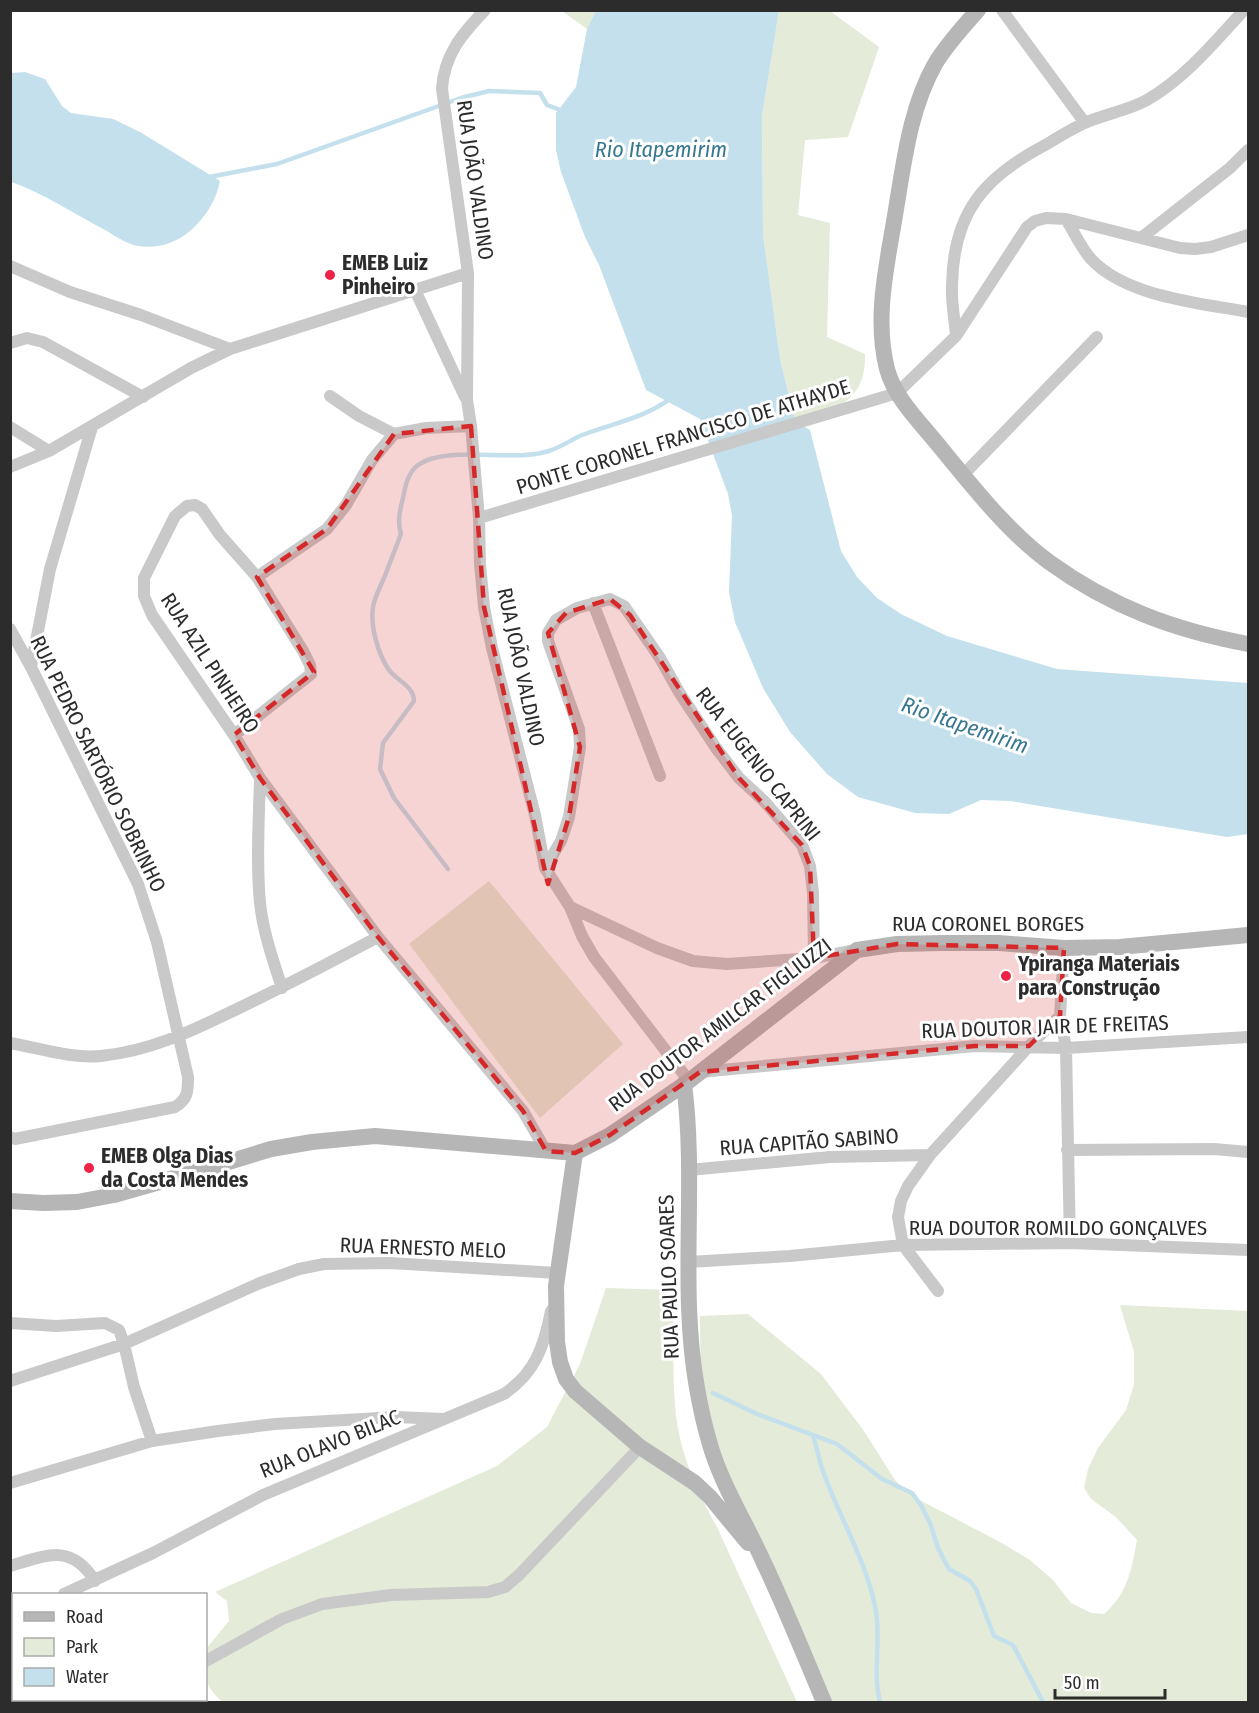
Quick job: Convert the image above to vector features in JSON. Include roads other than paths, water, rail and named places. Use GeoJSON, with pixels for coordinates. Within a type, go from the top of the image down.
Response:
{"type":"FeatureCollection","features":[{"type":"Feature","properties":{"kind":"street","name":"RUA JOÃO VALDINO"},"geometry":{"type":"LineString","coordinates":[[485,10],[454,46],[444,72],[444,95],[468,273],[467,400],[475,465],[484,607],[492,648],[535,815],[545,868]]}},
{"type":"Feature","properties":{"kind":"street"},"geometry":{"type":"LineString","coordinates":[[978,10],[936,63],[918,100],[909,131],[884,284],[882,342],[887,371],[897,393],[963,475],[1004,521],[1047,561],[1089,588],[1134,611],[1183,630],[1248,644]]}},
{"type":"Feature","properties":{"kind":"street"},"geometry":{"type":"LineString","coordinates":[[1002,10],[1085,123]]}},
{"type":"Feature","properties":{"kind":"street"},"geometry":{"type":"LineString","coordinates":[[956,336],[952,286],[956,244],[972,204],[989,182],[1021,157],[1085,123],[1144,101],[1170,85],[1244,10]]}},
{"type":"Feature","properties":{"kind":"street"},"geometry":{"type":"LineString","coordinates":[[1141,238],[1230,168],[1248,150]]}},
{"type":"Feature","properties":{"kind":"street"},"geometry":{"type":"LineString","coordinates":[[897,393],[956,336],[1027,227],[1035,221],[1046,218],[1066,219],[1180,248],[1195,249],[1210,247],[1248,235]]}},
{"type":"Feature","properties":{"kind":"street"},"geometry":{"type":"LineString","coordinates":[[1066,219],[1090,258],[1126,283],[1157,294],[1248,312]]}},
{"type":"Feature","properties":{"kind":"street"},"geometry":{"type":"LineString","coordinates":[[10,266],[70,292],[141,315],[230,349]]}},
{"type":"Feature","properties":{"kind":"street"},"geometry":{"type":"LineString","coordinates":[[10,467],[49,451],[230,349],[468,273]]}},
{"type":"Feature","properties":{"kind":"street","name":"RUA JOÃO VALDINO"},"geometry":{"type":"LineString","coordinates":[[415,290],[467,400]]}},
{"type":"Feature","properties":{"kind":"street"},"geometry":{"type":"LineString","coordinates":[[963,475],[1097,337]]}},
{"type":"Feature","properties":{"kind":"street"},"geometry":{"type":"LineString","coordinates":[[10,343],[27,338],[43,342],[143,396]]}},
{"type":"Feature","properties":{"kind":"street","name":"PONTE CORONEL FRANCISCO DE ATHAYDE"},"geometry":{"type":"LineString","coordinates":[[479,518],[897,393]]}},
{"type":"Feature","properties":{"kind":"street"},"geometry":{"type":"LineString","coordinates":[[330,396],[359,416],[394,434],[426,428],[471,426]]}},
{"type":"Feature","properties":{"kind":"street"},"geometry":{"type":"LineString","coordinates":[[10,427],[49,451]]}},
{"type":"Feature","properties":{"kind":"street"},"geometry":{"type":"LineString","coordinates":[[31,667],[50,569],[92,427]]}},
{"type":"Feature","properties":{"kind":"street"},"geometry":{"type":"LineString","coordinates":[[234,735],[311,674],[312,669],[257,578],[327,529],[346,505],[372,460],[394,434]]}},
{"type":"Feature","properties":{"kind":"street","name":"RUA AZIL PINHEIRO"},"geometry":{"type":"LineString","coordinates":[[257,578],[220,535],[202,509],[195,505],[187,506],[174,516],[144,578],[144,596],[152,615],[234,735],[260,778],[378,937],[523,1111],[546,1151]]}},
{"type":"Feature","properties":{"kind":"street","name":"RUA EUGENIO CAPRINI"},"geometry":{"type":"LineString","coordinates":[[593,603],[610,599],[624,606],[660,658],[679,693],[739,778],[764,801],[802,845],[810,866],[813,893],[814,958]]}},
{"type":"Feature","properties":{"kind":"street"},"geometry":{"type":"LineString","coordinates":[[660,776],[593,603],[577,608],[556,620],[548,633],[548,641],[579,729],[580,747],[575,786],[561,842],[545,868],[570,907],[594,957],[691,1079]]}},
{"type":"Feature","properties":{"kind":"street","name":"RUA PEDRO SARTÓRIO SOBRINHO"},"geometry":{"type":"LineString","coordinates":[[10,629],[138,884],[157,942],[188,1077],[186,1098],[175,1107],[15,1139],[10,1137]]}},
{"type":"Feature","properties":{"kind":"street"},"geometry":{"type":"LineString","coordinates":[[260,778],[258,875],[260,904],[282,988]]}},
{"type":"Feature","properties":{"kind":"street","name":"RUA CORONEL BORGES"},"geometry":{"type":"LineString","coordinates":[[570,907],[657,948],[693,960],[727,964],[814,958],[897,944],[999,943],[1064,948],[1120,947],[1248,934]]}},
{"type":"Feature","properties":{"kind":"street"},"geometry":{"type":"LineString","coordinates":[[10,1042],[71,1055],[99,1057],[138,1050],[178,1037],[282,988],[378,937]]}},
{"type":"Feature","properties":{"kind":"street"},"geometry":{"type":"LineString","coordinates":[[1064,948],[1060,1016],[1066,1048],[1070,1243]]}},
{"type":"Feature","properties":{"kind":"street","name":"RUA DOUTOR AMILCAR FIGLIUZZI"},"geometry":{"type":"LineString","coordinates":[[575,1153],[610,1135],[691,1079],[857,950]]}},
{"type":"Feature","properties":{"kind":"street"},"geometry":{"type":"LineString","coordinates":[[938,1292],[903,1245],[898,1217],[901,1201],[908,1186],[930,1155],[1029,1046],[1060,1016]]}},
{"type":"Feature","properties":{"kind":"street","name":"RUA DOUTOR JAIR DE FREITAS"},"geometry":{"type":"LineString","coordinates":[[691,1079],[975,1046],[1066,1048],[1248,1037]]}},
{"type":"Feature","properties":{"kind":"street","name":"RUA PAULO SOARES"},"geometry":{"type":"LineString","coordinates":[[691,1079],[688,1114],[689,1262],[691,1339],[697,1388],[709,1442],[719,1469],[764,1563]]}},
{"type":"Feature","properties":{"kind":"street"},"geometry":{"type":"LineString","coordinates":[[10,1201],[77,1202],[114,1195],[271,1149],[375,1136],[575,1153]]}},
{"type":"Feature","properties":{"kind":"street"},"geometry":{"type":"LineString","coordinates":[[1067,1150],[1214,1149],[1248,1152]]}},
{"type":"Feature","properties":{"kind":"street","name":"RUA OLAVO BILAC"},"geometry":{"type":"LineString","coordinates":[[66,1593],[95,1581],[263,1495],[449,1418],[504,1394],[519,1384],[531,1369],[543,1346],[556,1280],[575,1153]]}},
{"type":"Feature","properties":{"kind":"street","name":"RUA CAPITÃO SABINO"},"geometry":{"type":"LineString","coordinates":[[689,1170],[830,1157],[930,1155]]}},
{"type":"Feature","properties":{"kind":"street","name":"RUA DOUTOR ROMILDO GONÇALVES"},"geometry":{"type":"LineString","coordinates":[[689,1262],[790,1256],[903,1245],[1070,1243],[1248,1250]]}},
{"type":"Feature","properties":{"kind":"street","name":"RUA ERNESTO MELO"},"geometry":{"type":"LineString","coordinates":[[10,1381],[124,1344],[260,1283],[299,1269],[324,1264],[390,1263],[556,1280]]}},
{"type":"Feature","properties":{"kind":"street","name":"RUA OLAVO BILAC"},"geometry":{"type":"LineString","coordinates":[[556,1280],[557,1342],[560,1362],[566,1379],[575,1391],[640,1447],[695,1483],[710,1497],[764,1563]]}},
{"type":"Feature","properties":{"kind":"street"},"geometry":{"type":"LineString","coordinates":[[10,1323],[56,1326],[105,1323],[119,1329],[134,1387],[152,1442]]}},
{"type":"Feature","properties":{"kind":"street"},"geometry":{"type":"LineString","coordinates":[[10,1483],[152,1442],[218,1431],[275,1424],[397,1417],[449,1418]]}},
{"type":"Feature","properties":{"kind":"street"},"geometry":{"type":"LineString","coordinates":[[207,1660],[282,1619],[322,1604],[391,1595],[488,1592],[505,1587],[640,1447]]}},
{"type":"Feature","properties":{"kind":"street"},"geometry":{"type":"LineString","coordinates":[[10,1566],[45,1556],[62,1555],[86,1566],[95,1581]]}},
{"type":"Feature","properties":{"kind":"street"},"geometry":{"type":"LineString","coordinates":[[764,1563],[824,1702]]}},
{"type":"Feature","properties":{"kind":"water","name":"Rio Itapemirim"},"geometry":{"type":"Polygon","coordinates":[[[596,11],[779,11],[762,116],[763,234],[780,359],[795,421],[810,430],[841,551],[857,577],[877,598],[901,614],[947,636],[1057,669],[1248,683],[1248,834],[1227,837],[1010,801],[981,800],[949,814],[915,813],[858,797],[827,774],[790,732],[763,688],[735,622],[729,592],[732,515],[728,494],[700,419],[646,390],[561,172],[556,150],[556,113],[576,87],[587,29],[596,11]]]}},
{"type":"Feature","properties":{"kind":"water"},"geometry":{"type":"Polygon","coordinates":[[[25,72],[45,79],[62,106],[71,113],[113,119],[140,132],[220,181],[213,202],[200,221],[185,235],[172,242],[152,247],[138,246],[121,240],[47,198],[11,182],[11,73],[25,72]]]}},
{"type":"Feature","properties":{"kind":"waterway"},"geometry":{"type":"LineString","coordinates":[[209,177],[277,164],[461,98],[489,91],[540,93],[547,105],[563,111]]}},
{"type":"Feature","properties":{"kind":"waterway"},"geometry":{"type":"LineString","coordinates":[[448,869],[394,798],[380,769],[383,743],[414,701],[411,691],[392,674],[381,656],[372,615],[375,598],[401,534],[400,511],[409,476],[418,465],[446,456],[518,455],[549,451],[582,435],[640,415],[671,398]]}},
{"type":"Feature","properties":{"kind":"waterway"},"geometry":{"type":"LineString","coordinates":[[713,1393],[757,1414],[837,1444],[882,1479],[912,1493],[930,1523],[938,1548],[949,1569],[970,1581],[976,1589],[994,1636],[1013,1645],[1043,1702]]}},
{"type":"Feature","properties":{"kind":"waterway"},"geometry":{"type":"LineString","coordinates":[[813,1436],[829,1488],[871,1588],[878,1630],[877,1678],[880,1702]]}},
{"type":"Feature","properties":{"kind":"place","name":"EMEB Luiz Pinheiro"},"geometry":{"type":"Point","coordinates":[330,275]}},
{"type":"Feature","properties":{"kind":"place","name":"Ypiranga Materiais para Construção"},"geometry":{"type":"Point","coordinates":[1006,976]}},
{"type":"Feature","properties":{"kind":"place","name":"EMEB Olga Dias da Costa Mendes"},"geometry":{"type":"Point","coordinates":[89,1168]}}]}
